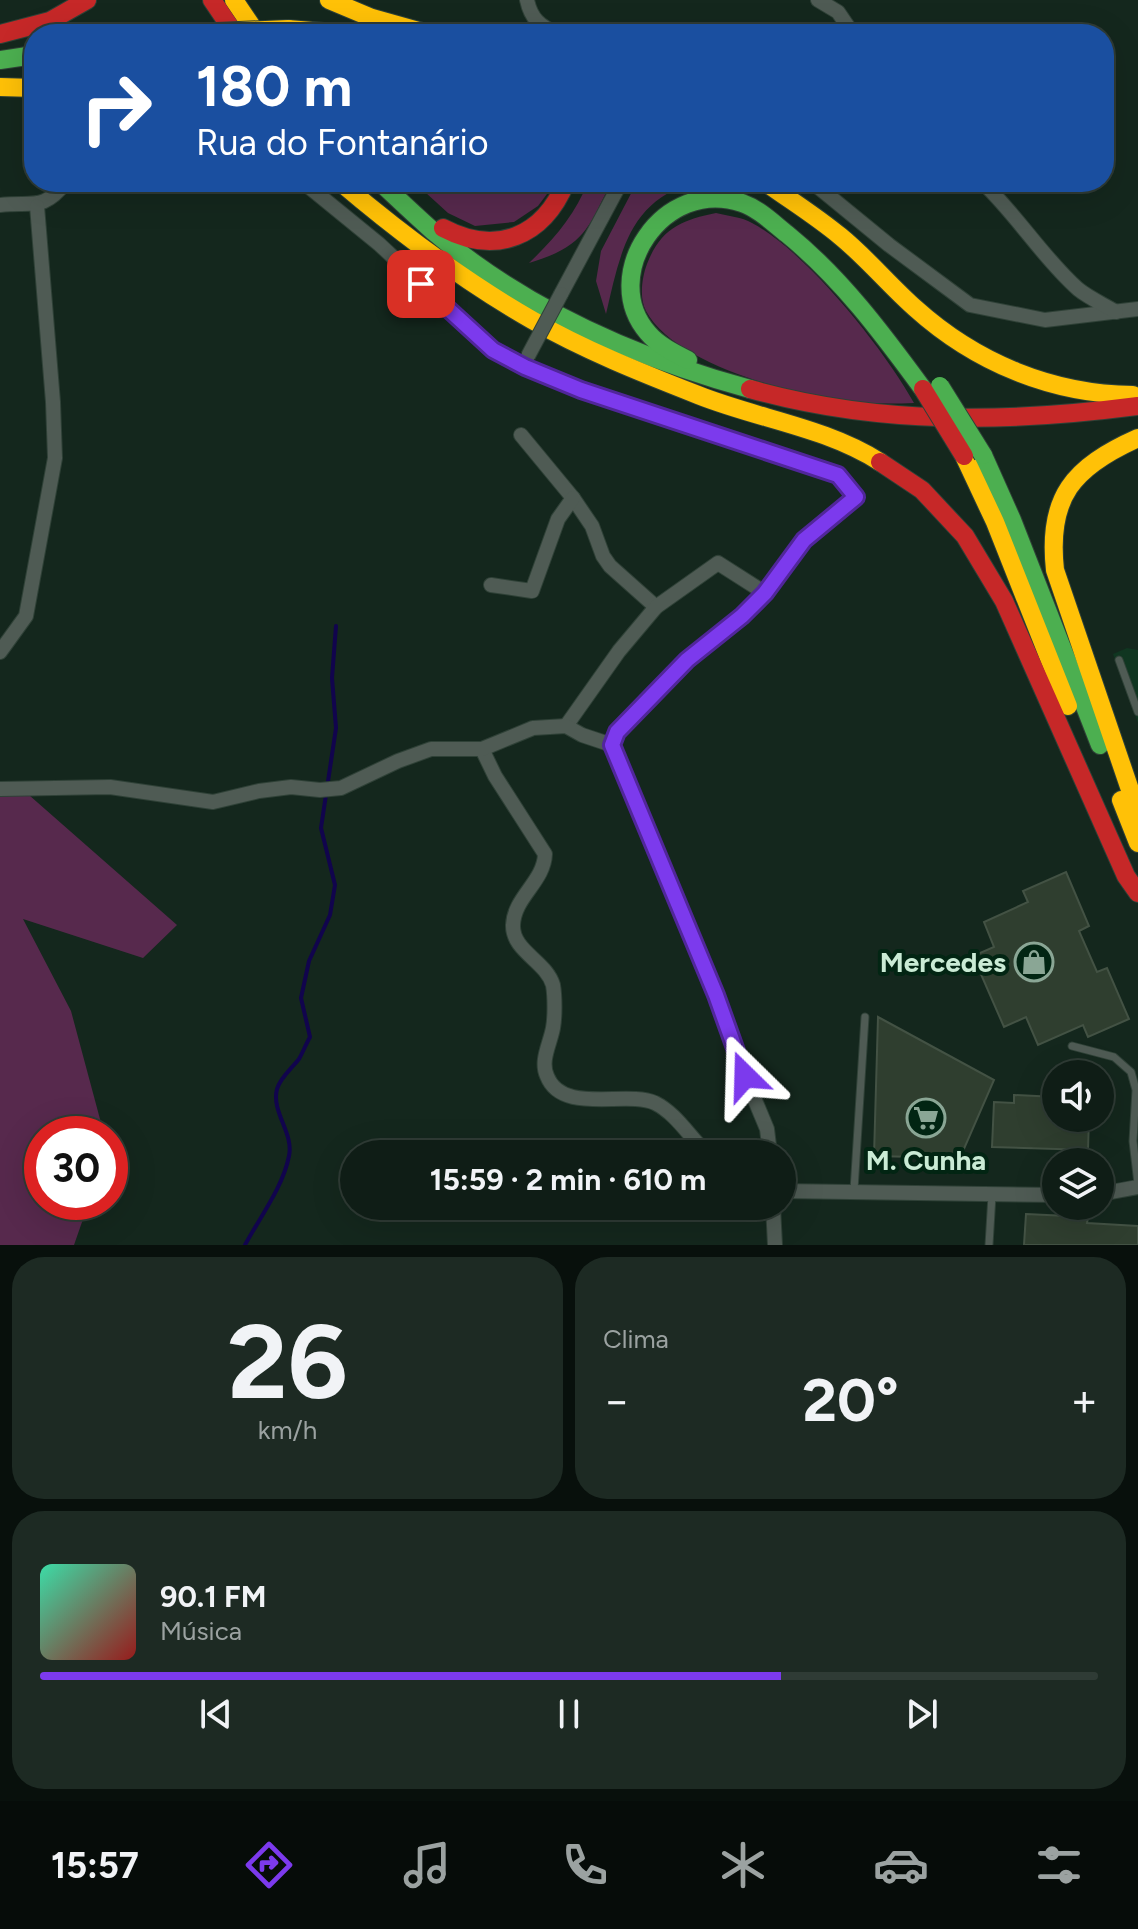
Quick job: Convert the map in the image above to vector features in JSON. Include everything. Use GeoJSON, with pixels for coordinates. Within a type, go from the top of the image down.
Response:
{"type":"FeatureCollection","features":[{"type":"Feature","properties":{"kind":"main road"},"geometry":{"type":"LineString","coordinates":[[38,24],[50,21],[87,0]]}},
{"type":"Feature","properties":{"kind":"main road"},"geometry":{"type":"LineString","coordinates":[[212,0],[228,24]]}},
{"type":"Feature","properties":{"kind":"main road"},"geometry":{"type":"LineString","coordinates":[[234,0],[250,24]]}},
{"type":"Feature","properties":{"kind":"main road"},"geometry":{"type":"LineString","coordinates":[[329,0],[393,24]]}},
{"type":"Feature","properties":{"kind":"main road"},"geometry":{"type":"LineString","coordinates":[[0,34],[24,28]]}},
{"type":"Feature","properties":{"kind":"main road"},"geometry":{"type":"LineString","coordinates":[[0,60],[24,56]]}},
{"type":"Feature","properties":{"kind":"main road"},"geometry":{"type":"LineString","coordinates":[[0,74],[24,70]]}},
{"type":"Feature","properties":{"kind":"main road"},"geometry":{"type":"LineString","coordinates":[[0,87],[24,88]]}},
{"type":"Feature","properties":{"kind":"main road"},"geometry":{"type":"LineString","coordinates":[[352,192],[404,236],[416,241],[532,320],[621,364],[702,397],[829,437],[868,455],[922,490],[965,536],[1004,601],[1126,876],[1138,894]]}},
{"type":"Feature","properties":{"kind":"main road"},"geometry":{"type":"LineString","coordinates":[[368,192],[410,230],[416,241]]}},
{"type":"Feature","properties":{"kind":"main road"},"geometry":{"type":"LineString","coordinates":[[390,192],[408,212],[466,258],[561,316],[664,364],[717,382],[843,409],[921,418],[990,419],[1081,414],[1138,406]]}},
{"type":"Feature","properties":{"kind":"main road"},"geometry":{"type":"LineString","coordinates":[[398,200],[415,208],[454,236],[483,242],[513,240],[533,229],[552,212],[561,192]]}},
{"type":"Feature","properties":{"kind":"main road"},"geometry":{"type":"LineString","coordinates":[[759,192],[847,268],[890,317],[932,387],[995,522],[1134,873],[1138,894]]}},
{"type":"Feature","properties":{"kind":"main road"},"geometry":{"type":"LineString","coordinates":[[779,192],[839,236],[930,321],[978,353],[1027,377],[1084,393],[1138,395]]}},
{"type":"Feature","properties":{"kind":"main road"},"geometry":{"type":"LineString","coordinates":[[717,382],[704,368],[667,350],[645,331],[633,302],[632,288],[638,249],[652,226],[675,207],[710,198],[740,203],[764,215],[834,276],[932,387],[983,455],[1012,520],[1138,843]]}},
{"type":"Feature","properties":{"kind":"main road"},"geometry":{"type":"LineString","coordinates":[[691,391],[704,391],[791,414],[852,425],[921,432],[995,433],[1081,427],[1138,417]]}},
{"type":"Feature","properties":{"kind":"main road"},"geometry":{"type":"LineString","coordinates":[[1138,438],[1113,448],[1083,469],[1062,498],[1052,532],[1055,570],[1138,813]]}},
{"type":"Feature","properties":{"kind":"street"},"geometry":{"type":"LineString","coordinates":[[527,0],[530,12],[539,24]]}},
{"type":"Feature","properties":{"kind":"street"},"geometry":{"type":"LineString","coordinates":[[818,0],[838,12],[846,24]]}},
{"type":"Feature","properties":{"kind":"street"},"geometry":{"type":"LineString","coordinates":[[0,205],[37,206],[58,192]]}},
{"type":"Feature","properties":{"kind":"street"},"geometry":{"type":"LineString","coordinates":[[315,192],[379,244],[493,350],[527,362],[581,390],[838,475],[856,497],[804,540],[765,593],[742,616],[687,660],[617,732],[612,745],[716,995],[734,1050],[767,1129],[768,1140]]}},
{"type":"Feature","properties":{"kind":"street"},"geometry":{"type":"LineString","coordinates":[[527,362],[616,192]]}},
{"type":"Feature","properties":{"kind":"street"},"geometry":{"type":"LineString","coordinates":[[824,192],[970,305],[1045,320],[1138,309]]}},
{"type":"Feature","properties":{"kind":"street"},"geometry":{"type":"LineString","coordinates":[[991,192],[1058,270],[1081,291],[1116,312]]}},
{"type":"Feature","properties":{"kind":"street"},"geometry":{"type":"LineString","coordinates":[[0,652],[26,616],[55,458],[37,206]]}},
{"type":"Feature","properties":{"kind":"street"},"geometry":{"type":"LineString","coordinates":[[521,435],[573,498],[592,526],[610,566],[656,607]]}},
{"type":"Feature","properties":{"kind":"street"},"geometry":{"type":"LineString","coordinates":[[491,585],[532,591],[558,519],[573,498]]}},
{"type":"Feature","properties":{"kind":"street"},"geometry":{"type":"LineString","coordinates":[[566,726],[619,651],[656,607],[718,563],[765,593]]}},
{"type":"Feature","properties":{"kind":"street"},"geometry":{"type":"LineString","coordinates":[[0,789],[110,787],[213,802],[291,787],[320,790],[341,788],[431,749],[482,749],[533,728],[566,726],[612,745]]}},
{"type":"Feature","properties":{"kind":"street"},"geometry":{"type":"LineString","coordinates":[[482,749],[495,776],[545,854],[545,866],[516,908],[513,929],[519,944],[545,970],[553,986],[554,1026],[545,1059],[546,1076],[556,1089],[570,1097],[653,1102],[675,1117],[696,1140]]}},
{"type":"Feature","properties":{"kind":"street"},"geometry":{"type":"LineString","coordinates":[[1114,1191],[1138,1186]]}},
{"type":"Feature","properties":{"kind":"street"},"geometry":{"type":"LineString","coordinates":[[796,1191],[1042,1195]]}},
{"type":"Feature","properties":{"kind":"street"},"geometry":{"type":"LineString","coordinates":[[774,1220],[775,1245]]}},
{"type":"Feature","properties":{"kind":"lane"},"geometry":{"type":"LineString","coordinates":[[1119,660],[1138,712]]}},
{"type":"Feature","properties":{"kind":"lane"},"geometry":{"type":"LineString","coordinates":[[854,1190],[865,1017]]}},
{"type":"Feature","properties":{"kind":"lane"},"geometry":{"type":"LineString","coordinates":[[1072,1046],[1114,1057],[1131,1072],[1136,1090],[1133,1141],[1138,1186]]}},
{"type":"Feature","properties":{"kind":"lane"},"geometry":{"type":"LineString","coordinates":[[989,1245],[992,1195]]}},
{"type":"Feature","properties":{"kind":"shaded area"},"geometry":{"type":"Polygon","coordinates":[[[425,192],[548,192],[538,206],[514,222],[475,226],[448,213],[425,192]]]}},
{"type":"Feature","properties":{"kind":"shaded area"},"geometry":{"type":"Polygon","coordinates":[[[583,192],[606,192],[589,225],[573,243],[529,263],[563,226],[583,192]]]}},
{"type":"Feature","properties":{"kind":"shaded area"},"geometry":{"type":"Polygon","coordinates":[[[632,192],[670,192],[641,216],[631,233],[616,271],[606,314],[596,281],[601,251],[632,192]]]}},
{"type":"Feature","properties":{"kind":"shaded area"},"geometry":{"type":"Polygon","coordinates":[[[716,213],[752,223],[774,237],[820,278],[884,356],[914,403],[850,401],[763,382],[706,360],[660,329],[646,311],[642,300],[647,264],[659,242],[674,228],[716,213]]]}},
{"type":"Feature","properties":{"kind":"shaded area"},"geometry":{"type":"Polygon","coordinates":[[[1127,648],[1138,650],[1138,723],[1113,654],[1127,648]]]}},
{"type":"Feature","properties":{"kind":"shaded area"},"geometry":{"type":"Polygon","coordinates":[[[21,788],[177,925],[143,958],[23,919],[71,1011],[99,1116],[24,1116],[24,1220],[83,1220],[74,1245],[0,1245],[0,792],[21,788]]]}},
{"type":"Feature","properties":{"kind":"building","name":"Mercedes"},"geometry":{"type":"Polygon","coordinates":[[[1066,872],[1089,926],[1079,931],[1097,972],[1107,968],[1129,1019],[1088,1037],[1083,1025],[1038,1045],[1026,1017],[1004,1027],[973,956],[994,947],[984,922],[1028,902],[1023,891],[1066,872]]]}},
{"type":"Feature","properties":{"kind":"building","name":"M. Cunha"},"geometry":{"type":"Polygon","coordinates":[[[878,1017],[994,1080],[960,1158],[874,1156],[878,1017]]]}},
{"type":"Feature","properties":{"kind":"building"},"geometry":{"type":"Polygon","coordinates":[[[1014,1095],[1042,1096],[1042,1132],[1089,1132],[1088,1148],[992,1147],[994,1102],[1014,1103],[1014,1095]]]}},
{"type":"Feature","properties":{"kind":"building"},"geometry":{"type":"Polygon","coordinates":[[[1026,1214],[1042,1215],[1042,1220],[1088,1220],[1087,1223],[1138,1226],[1138,1245],[1024,1245],[1026,1214]]]}},
{"type":"Feature","properties":{"kind":"waterway"},"geometry":{"type":"LineString","coordinates":[[245,1245],[286,1168],[290,1147],[277,1106],[277,1089],[299,1059],[310,1037],[301,998],[309,961],[330,915],[335,885],[321,828],[336,728],[332,678],[336,626]]}},
{"type":"Feature","properties":{"kind":"traffic: fast"},"geometry":{"type":"LineString","coordinates":[[0,60],[24,56]]}},
{"type":"Feature","properties":{"kind":"traffic: fast"},"geometry":{"type":"LineString","coordinates":[[391,192],[469,260],[544,307],[624,346],[707,377],[750,389]]}},
{"type":"Feature","properties":{"kind":"traffic: fast"},"geometry":{"type":"LineString","coordinates":[[688,360],[661,345],[648,333],[634,310],[630,285],[635,260],[647,236],[664,217],[687,204],[713,198],[742,203],[754,209],[807,251],[860,307],[923,389]]}},
{"type":"Feature","properties":{"kind":"traffic: fast"},"geometry":{"type":"LineString","coordinates":[[940,386],[983,455]]}},
{"type":"Feature","properties":{"kind":"traffic: fast"},"geometry":{"type":"LineString","coordinates":[[983,455],[1012,520],[1100,745]]}},
{"type":"Feature","properties":{"kind":"traffic: slow"},"geometry":{"type":"LineString","coordinates":[[234,0],[250,24]]}},
{"type":"Feature","properties":{"kind":"traffic: slow"},"geometry":{"type":"LineString","coordinates":[[329,0],[393,24]]}},
{"type":"Feature","properties":{"kind":"traffic: slow"},"geometry":{"type":"LineString","coordinates":[[0,87],[24,88]]}},
{"type":"Feature","properties":{"kind":"traffic: slow"},"geometry":{"type":"LineString","coordinates":[[352,192],[457,273],[552,331],[677,387],[837,440],[880,462]]}},
{"type":"Feature","properties":{"kind":"traffic: slow"},"geometry":{"type":"LineString","coordinates":[[779,192],[840,236],[915,308],[963,345],[1016,372],[1045,382],[1073,389],[1133,395]]}},
{"type":"Feature","properties":{"kind":"traffic: slow"},"geometry":{"type":"LineString","coordinates":[[1138,438],[1096,461],[1069,488],[1055,523],[1054,545],[1055,570],[1138,813]]}},
{"type":"Feature","properties":{"kind":"traffic: slow"},"geometry":{"type":"LineString","coordinates":[[964,456],[995,522],[1068,706]]}},
{"type":"Feature","properties":{"kind":"traffic: slow"},"geometry":{"type":"LineString","coordinates":[[1121,800],[1138,843]]}},
{"type":"Feature","properties":{"kind":"traffic: jam"},"geometry":{"type":"LineString","coordinates":[[38,24],[50,21],[87,0]]}},
{"type":"Feature","properties":{"kind":"traffic: jam"},"geometry":{"type":"LineString","coordinates":[[212,0],[228,24]]}},
{"type":"Feature","properties":{"kind":"traffic: jam"},"geometry":{"type":"LineString","coordinates":[[0,34],[24,28]]}},
{"type":"Feature","properties":{"kind":"traffic: jam"},"geometry":{"type":"LineString","coordinates":[[443,228],[481,240],[516,236],[545,216],[561,192]]}},
{"type":"Feature","properties":{"kind":"traffic: jam"},"geometry":{"type":"LineString","coordinates":[[750,389],[798,401],[895,415],[992,418],[1138,406]]}},
{"type":"Feature","properties":{"kind":"traffic: jam"},"geometry":{"type":"LineString","coordinates":[[923,389],[964,456]]}},
{"type":"Feature","properties":{"kind":"traffic: jam"},"geometry":{"type":"LineString","coordinates":[[880,462],[922,490],[965,536],[1004,601],[1126,876],[1138,893]]}},
{"type":"Feature","properties":{"kind":"place","name":"Mercedes"},"geometry":{"type":"Point","coordinates":[1034,962]}},
{"type":"Feature","properties":{"kind":"place","name":"M. Cunha"},"geometry":{"type":"Point","coordinates":[926,1118]}},
{"type":"Feature","properties":{"kind":"route"},"geometry":{"type":"LineString","coordinates":[[421,284],[493,350],[525,367],[581,390],[838,475],[856,497],[804,540],[765,593],[742,616],[687,660],[617,732],[612,745],[716,995],[745,1076]]}}]}
